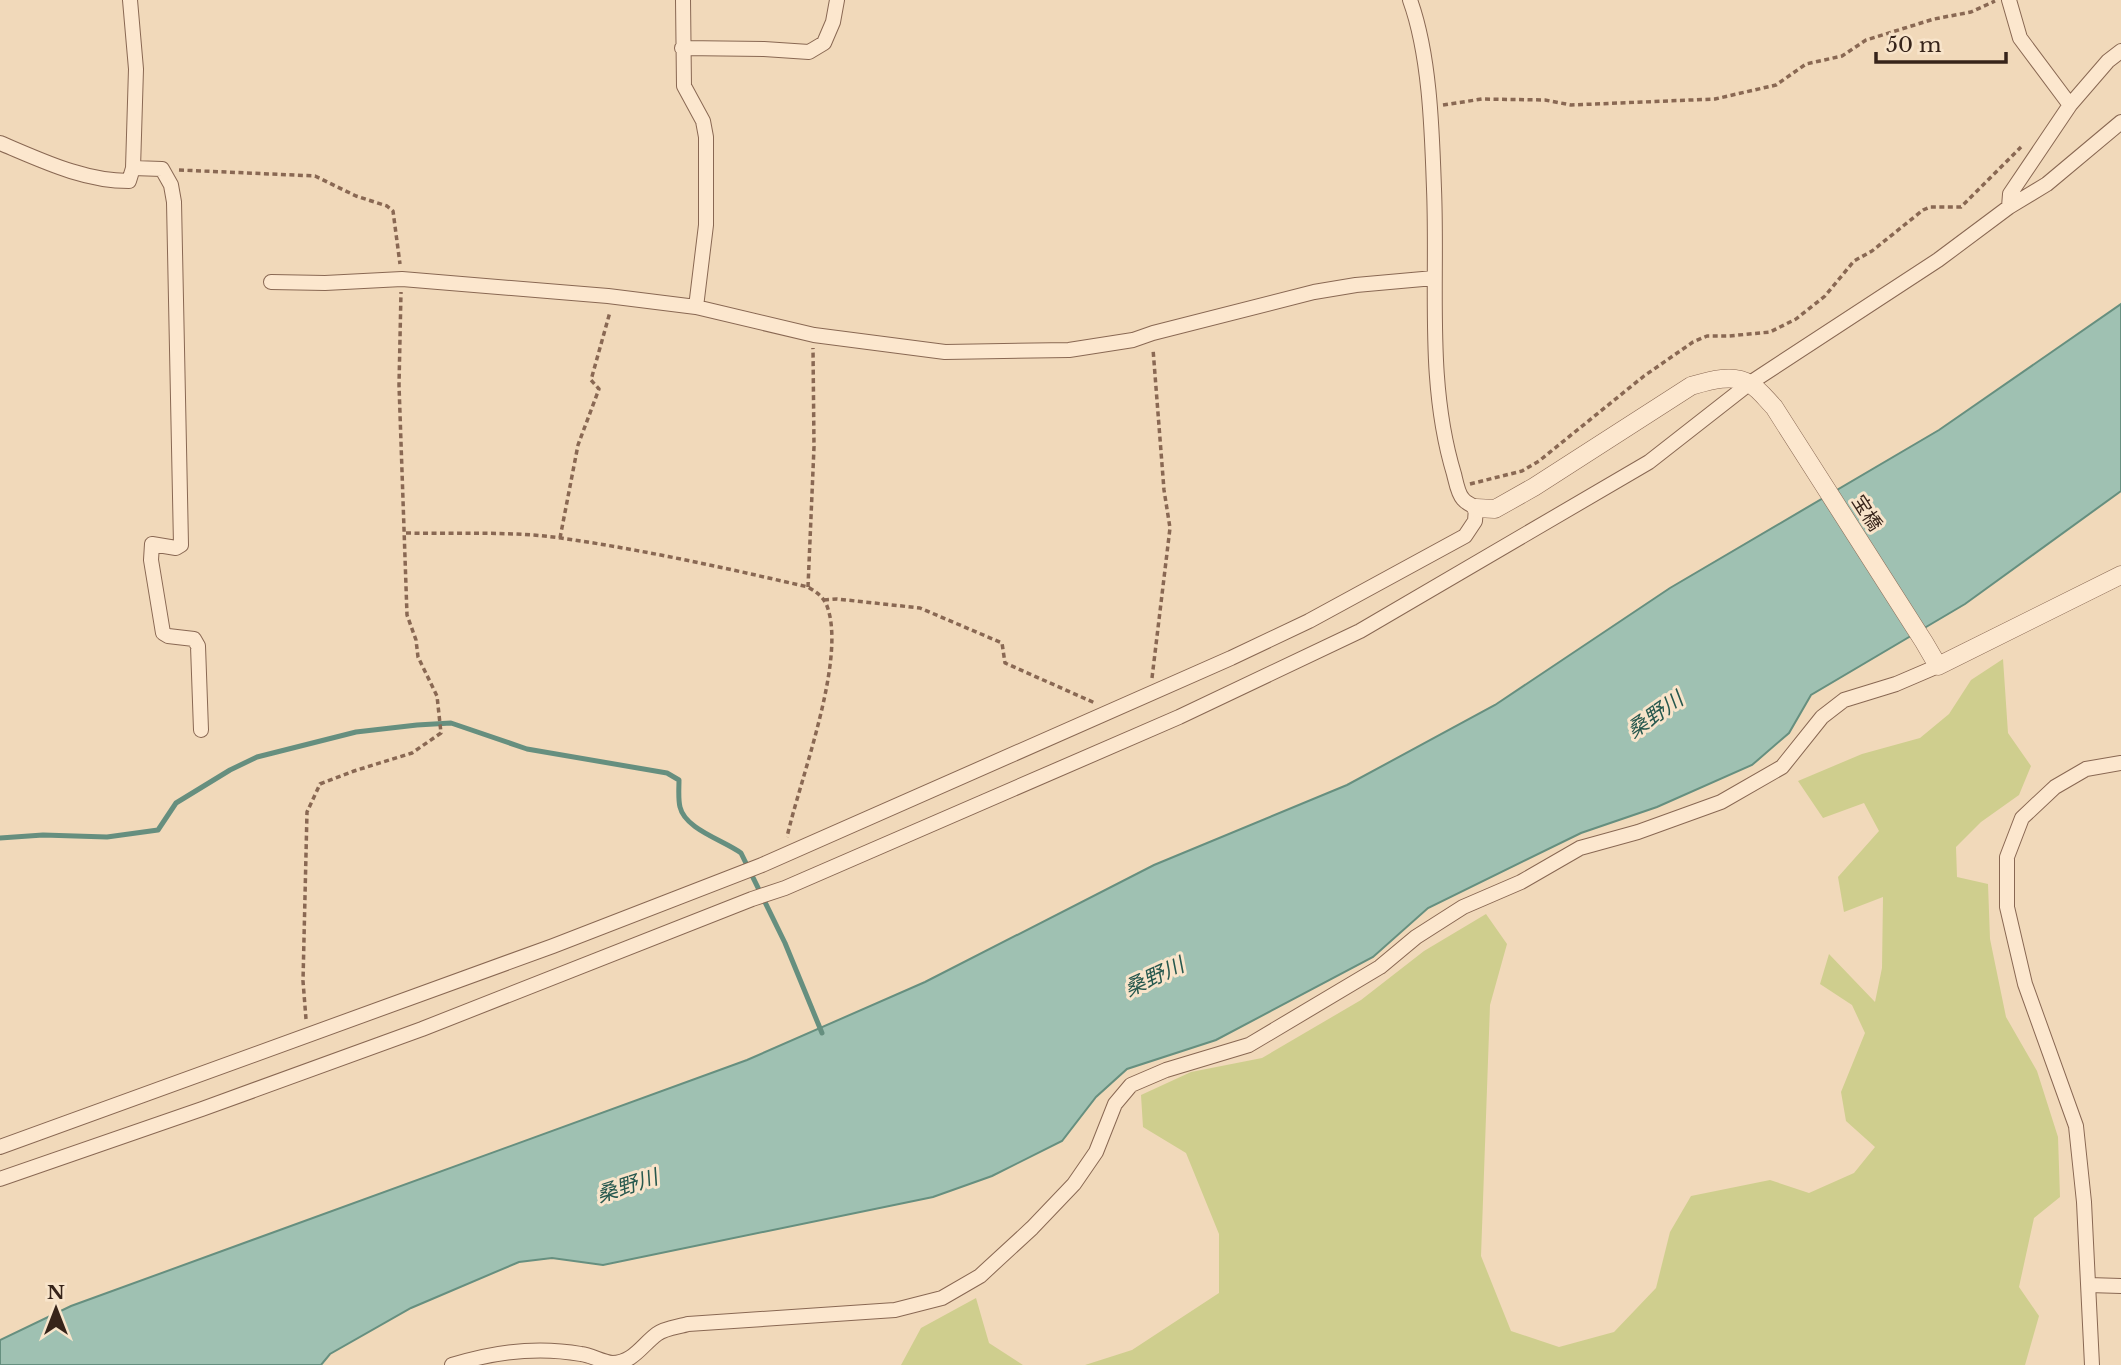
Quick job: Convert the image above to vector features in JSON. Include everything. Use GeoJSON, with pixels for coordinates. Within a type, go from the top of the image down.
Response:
{"type":"FeatureCollection","features":[{"type":"Feature","properties":{"kind":"street"},"geometry":{"type":"LineString","coordinates":[[0,143],[82,175],[112,181],[129,181],[133,168],[135,69],[130,0]]}},
{"type":"Feature","properties":{"kind":"street"},"geometry":{"type":"LineString","coordinates":[[682,0],[684,86],[704,121],[706,137],[706,225],[696,307]]}},
{"type":"Feature","properties":{"kind":"street"},"geometry":{"type":"LineString","coordinates":[[682,48],[809,52],[824,43],[833,22],[836,0]]}},
{"type":"Feature","properties":{"kind":"street"},"geometry":{"type":"LineString","coordinates":[[1410,0],[1416,17],[1431,106],[1435,192],[1437,389],[1444,443],[1462,498],[1476,508],[1495,509],[1691,386],[1718,379],[1750,383]]}},
{"type":"Feature","properties":{"kind":"street"},"geometry":{"type":"LineString","coordinates":[[2009,0],[2020,38],[2070,105]]}},
{"type":"Feature","properties":{"kind":"street"},"geometry":{"type":"LineString","coordinates":[[2009,207],[2010,194],[2070,105],[2120,51]]}},
{"type":"Feature","properties":{"kind":"street"},"geometry":{"type":"LineString","coordinates":[[0,1179],[422,1029],[785,888],[1179,717],[1360,631],[1649,462],[1750,383],[1938,260],[2009,207],[2047,184],[2121,122]]}},
{"type":"Feature","properties":{"kind":"street"},"geometry":{"type":"LineString","coordinates":[[133,168],[162,169],[171,185],[174,202],[181,545],[176,548],[152,544],[151,560],[163,633],[194,639],[198,646],[201,730]]}},
{"type":"Feature","properties":{"kind":"street"},"geometry":{"type":"LineString","coordinates":[[271,282],[325,283],[402,279],[608,296],[696,307],[814,335],[944,352],[1008,352],[1069,350],[1133,340],[1314,292],[1434,278]]}},
{"type":"Feature","properties":{"kind":"street","name":"宝橋"},"geometry":{"type":"LineString","coordinates":[[1750,383],[1774,407],[1937,666]]}},
{"type":"Feature","properties":{"kind":"street"},"geometry":{"type":"LineString","coordinates":[[0,1147],[554,946],[790,853],[1309,621],[1465,536],[1475,521],[1476,508]]}},
{"type":"Feature","properties":{"kind":"street"},"geometry":{"type":"LineString","coordinates":[[452,1365],[477,1357],[547,1350],[582,1354],[612,1363],[630,1358],[659,1332],[688,1324],[895,1310],[942,1298],[980,1276],[1074,1184],[1096,1152],[1115,1104],[1131,1085],[1166,1070],[1249,1045],[1380,967],[1416,937],[1463,907],[1521,882],[1580,848],[1638,832],[1721,802],[1782,767],[1822,718],[1844,700],[1896,684],[1937,666],[2121,575]]}},
{"type":"Feature","properties":{"kind":"street"},"geometry":{"type":"LineString","coordinates":[[2092,1365],[2084,1202],[2076,1126],[2025,984],[2007,907],[2007,857],[2022,818],[2055,787],[2086,769],[2121,763]]}},
{"type":"Feature","properties":{"kind":"street"},"geometry":{"type":"LineString","coordinates":[[2089,1285],[2121,1286]]}},
{"type":"Feature","properties":{"kind":"path"},"geometry":{"type":"LineString","coordinates":[[1431,106],[1482,99],[1545,100],[1571,105],[1715,99],[1776,85],[1806,64],[1842,56],[1866,40],[1934,19],[1971,12],[1996,0]]}},
{"type":"Feature","properties":{"kind":"path"},"geometry":{"type":"LineString","coordinates":[[1458,488],[1522,471],[1539,461],[1644,376],[1693,342],[1707,336],[1770,332],[1796,320],[1825,296],[1854,261],[1872,251],[1923,210],[1930,207],[1961,207],[2029,140]]}},
{"type":"Feature","properties":{"kind":"path"},"geometry":{"type":"LineString","coordinates":[[162,169],[316,176],[356,196],[387,206],[393,211],[395,218],[402,279],[400,385],[407,615],[416,640],[418,657],[437,696],[441,733],[412,753],[320,784],[307,812],[303,981],[304,1012],[310,1034]]}},
{"type":"Feature","properties":{"kind":"path"},"geometry":{"type":"LineString","coordinates":[[560,538],[578,445],[599,389],[591,380],[610,316],[608,296]]}},
{"type":"Feature","properties":{"kind":"path"},"geometry":{"type":"LineString","coordinates":[[1150,694],[1170,528],[1164,490],[1153,333]]}},
{"type":"Feature","properties":{"kind":"path"},"geometry":{"type":"LineString","coordinates":[[808,587],[814,447],[814,335]]}},
{"type":"Feature","properties":{"kind":"path"},"geometry":{"type":"LineString","coordinates":[[406,533],[502,534],[560,538],[721,566],[808,587],[824,600],[828,607],[832,645],[828,684],[787,837],[790,853]]}},
{"type":"Feature","properties":{"kind":"path"},"geometry":{"type":"LineString","coordinates":[[824,600],[919,608],[1002,643],[1005,663],[1113,710]]}},
{"type":"Feature","properties":{"kind":"shaded area"},"geometry":{"type":"Polygon","coordinates":[[[2003,659],[2008,733],[2031,766],[2019,795],[1981,822],[1956,847],[1957,877],[1988,884],[1990,939],[2006,1017],[2037,1071],[2058,1137],[2060,1197],[2034,1218],[2019,1287],[2039,1316],[2025,1365],[1085,1365],[1132,1350],[1219,1293],[1219,1234],[1186,1153],[1143,1127],[1141,1095],[1191,1072],[1262,1058],[1361,1000],[1424,951],[1486,914],[1507,944],[1490,1005],[1481,1256],[1511,1331],[1559,1347],[1614,1332],[1656,1288],[1670,1232],[1691,1196],[1770,1180],[1809,1193],[1854,1173],[1875,1147],[1846,1121],[1841,1092],[1865,1033],[1852,1005],[1820,984],[1829,954],[1875,1002],[1882,968],[1883,897],[1844,912],[1838,877],[1879,831],[1864,803],[1823,818],[1798,781],[1862,754],[1920,738],[1949,714],[1971,680],[2003,659]]]}},
{"type":"Feature","properties":{"kind":"shaded area"},"geometry":{"type":"Polygon","coordinates":[[[976,1298],[989,1343],[1023,1365],[901,1365],[921,1328],[976,1298]]]}},
{"type":"Feature","properties":{"kind":"water","name":"桑野川"},"geometry":{"type":"Polygon","coordinates":[[[2121,304],[2121,491],[1965,604],[1811,695],[1789,733],[1752,765],[1657,807],[1581,833],[1428,908],[1373,957],[1216,1040],[1127,1069],[1096,1097],[1062,1141],[992,1176],[933,1197],[603,1265],[552,1258],[519,1262],[411,1308],[330,1354],[321,1365],[0,1365],[0,1340],[71,1306],[747,1060],[925,982],[1154,865],[1347,785],[1495,705],[1670,588],[1939,430],[2121,304]]]}},
{"type":"Feature","properties":{"kind":"waterway"},"geometry":{"type":"LineString","coordinates":[[0,838],[43,835],[107,837],[158,830],[176,803],[257,757],[356,732],[417,725],[451,723],[527,749],[667,773],[679,780],[680,807],[689,822],[741,853],[785,943],[822,1033]]}}]}
